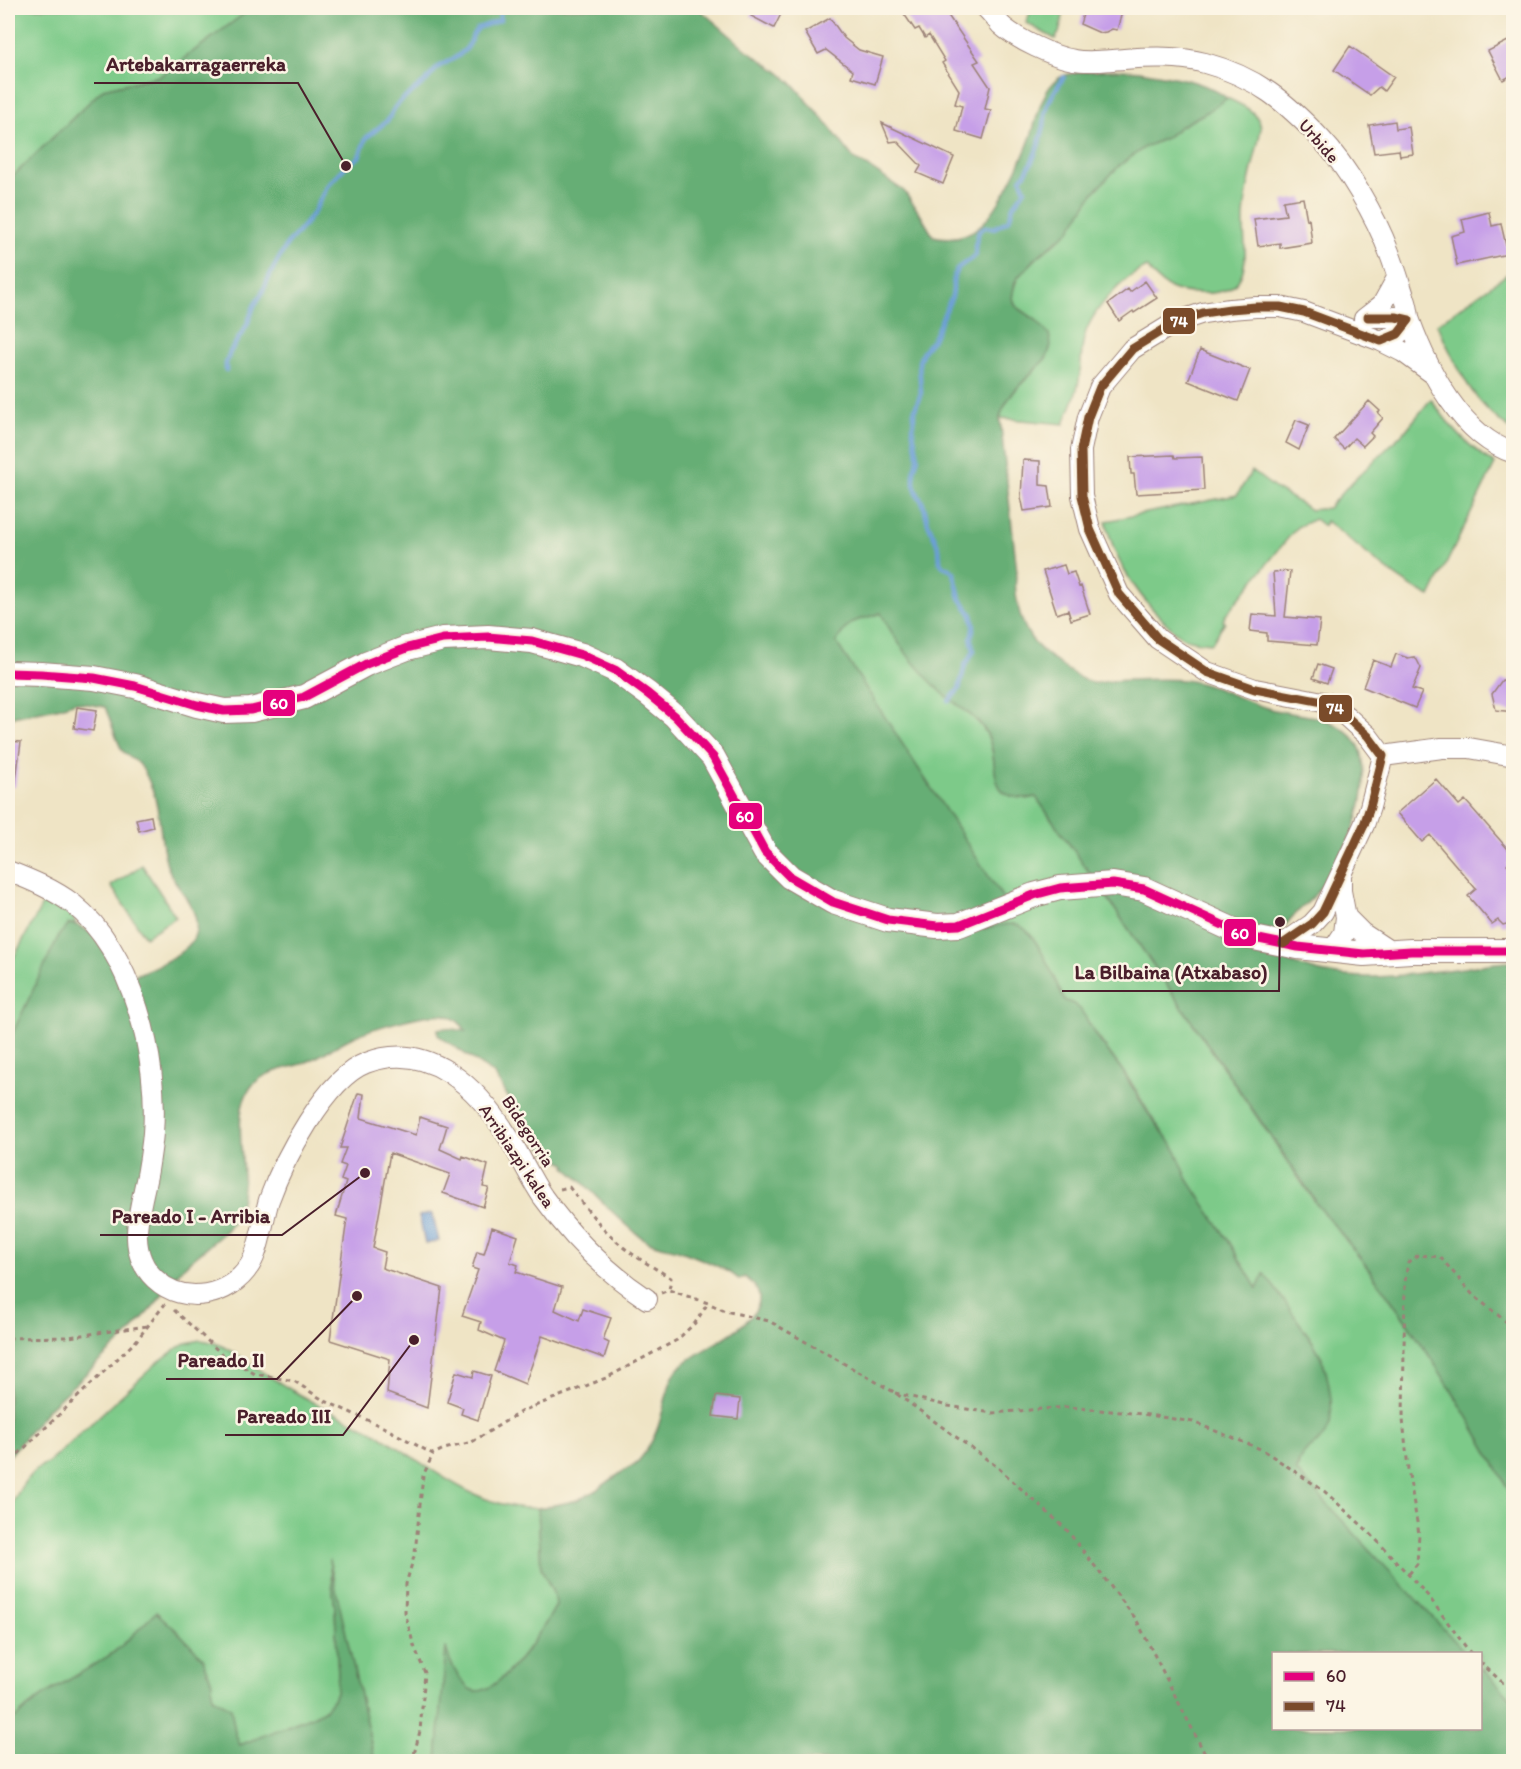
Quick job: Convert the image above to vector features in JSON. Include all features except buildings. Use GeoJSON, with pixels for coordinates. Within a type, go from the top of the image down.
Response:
{"type":"FeatureCollection","features":[{"type":"Feature","properties":{"kind":"street","name":"Urbide"},"geometry":{"type":"LineString","coordinates":[[986,8],[1002,26],[1050,54],[1091,61],[1143,57],[1174,58],[1205,63],[1247,77],[1275,95],[1323,141],[1352,180],[1377,223],[1406,300],[1409,320],[1434,375],[1464,420],[1502,449],[1514,453]]}},
{"type":"Feature","properties":{"kind":"street"},"geometry":{"type":"LineString","coordinates":[[1345,326],[1368,317],[1382,305],[1397,278]]}},
{"type":"Feature","properties":{"kind":"street"},"geometry":{"type":"LineString","coordinates":[[1383,756],[1368,736],[1328,703],[1255,689],[1207,672],[1158,639],[1119,594],[1089,529],[1082,495],[1081,450],[1088,417],[1100,387],[1132,349],[1176,322],[1203,313],[1230,309],[1280,307],[1304,312],[1381,340],[1403,352],[1434,375]]}},
{"type":"Feature","properties":{"kind":"street"},"geometry":{"type":"LineString","coordinates":[[1368,317],[1396,317],[1409,320],[1398,334],[1381,340]]}},
{"type":"Feature","properties":{"kind":"street"},"geometry":{"type":"LineString","coordinates":[[8,673],[94,678],[135,686],[224,711],[251,710],[304,697],[366,664],[407,648],[443,639],[488,638],[532,641],[582,655],[615,670],[648,694],[675,716],[713,757],[765,852],[790,877],[833,902],[888,920],[937,926],[959,925],[1034,895],[1060,888],[1113,884],[1144,889],[1249,937],[1283,944],[1364,954],[1514,951]]}},
{"type":"Feature","properties":{"kind":"street"},"geometry":{"type":"LineString","coordinates":[[1383,756],[1442,748],[1469,748],[1514,756]]}},
{"type":"Feature","properties":{"kind":"street"},"geometry":{"type":"LineString","coordinates":[[1283,944],[1312,924],[1323,912],[1367,816],[1383,756]]}},
{"type":"Feature","properties":{"kind":"street","name":"Arribiazpi kalea"},"geometry":{"type":"LineString","coordinates":[[8,871],[48,887],[74,905],[95,926],[118,959],[141,1019],[153,1099],[153,1132],[137,1221],[136,1241],[142,1262],[155,1280],[172,1290],[193,1295],[216,1293],[243,1275],[253,1260],[270,1198],[285,1163],[311,1117],[345,1075],[362,1064],[399,1056],[424,1059],[449,1071],[472,1091],[508,1136],[542,1195],[570,1232],[626,1285],[647,1299]]}},
{"type":"Feature","properties":{"kind":"street"},"geometry":{"type":"LineString","coordinates":[[1332,951],[1344,933],[1346,917],[1341,891],[1341,872]]}},
{"type":"Feature","properties":{"kind":"street"},"geometry":{"type":"LineString","coordinates":[[1323,912],[1324,930],[1332,951]]}},
{"type":"Feature","properties":{"kind":"street"},"geometry":{"type":"LineString","coordinates":[[1346,917],[1362,933],[1391,952]]}},
{"type":"Feature","properties":{"kind":"path","name":"Bidegorria"},"geometry":{"type":"LineString","coordinates":[[560,1189],[569,1187],[600,1224],[623,1246],[671,1278],[669,1290],[708,1303]]}},
{"type":"Feature","properties":{"kind":"path"},"geometry":{"type":"LineString","coordinates":[[1409,1574],[1417,1564],[1419,1534],[1408,1469],[1403,1419],[1405,1282],[1408,1262],[1418,1255],[1440,1257],[1473,1295],[1514,1328]]}},
{"type":"Feature","properties":{"kind":"path"},"geometry":{"type":"LineString","coordinates":[[8,1469],[16,1456],[136,1341],[166,1302],[223,1355],[255,1374],[294,1381],[324,1400],[385,1428],[433,1454]]}},
{"type":"Feature","properties":{"kind":"path"},"geometry":{"type":"LineString","coordinates":[[412,1761],[420,1731],[425,1673],[413,1643],[405,1612],[406,1584],[415,1553],[423,1476],[433,1454],[472,1442],[522,1410],[606,1378],[677,1340],[695,1323],[708,1303],[725,1311],[769,1321],[894,1392],[996,1466],[1065,1529],[1136,1619],[1209,1761]]}},
{"type":"Feature","properties":{"kind":"path"},"geometry":{"type":"LineString","coordinates":[[8,1338],[69,1337],[147,1326]]}},
{"type":"Feature","properties":{"kind":"path"},"geometry":{"type":"LineString","coordinates":[[894,1392],[948,1406],[992,1413],[1068,1407],[1142,1414],[1193,1422],[1263,1450],[1324,1491],[1369,1532],[1429,1597],[1470,1652]]}},
{"type":"Feature","properties":{"kind":"path"},"geometry":{"type":"LineString","coordinates":[[1482,1664],[1514,1693]]}},
{"type":"Feature","properties":{"kind":"green space"},"geometry":{"type":"Polygon","coordinates":[[[8,8],[252,8],[160,76],[103,89],[8,181],[8,8]]]}},
{"type":"Feature","properties":{"kind":"green space"},"geometry":{"type":"Polygon","coordinates":[[[252,8],[698,8],[747,50],[792,83],[855,160],[904,191],[933,236],[948,238],[972,232],[990,216],[998,205],[1026,150],[1043,98],[1047,90],[1059,78],[1087,71],[1137,71],[1198,83],[1227,98],[1181,126],[1166,138],[1145,147],[1119,166],[1094,192],[1070,230],[1037,257],[1015,282],[1012,298],[1015,305],[1036,320],[1049,334],[1051,345],[1047,357],[1007,400],[1000,418],[1017,572],[1018,606],[1027,631],[1035,644],[1059,664],[1086,681],[1095,683],[1166,679],[1196,682],[1274,710],[1329,721],[1345,730],[1356,741],[1361,750],[1364,774],[1363,793],[1353,831],[1335,867],[1324,883],[1290,919],[1283,930],[1278,953],[1284,959],[1325,973],[1364,977],[1404,975],[1513,962],[1513,1499],[1469,1419],[1415,1334],[1377,1280],[1315,1202],[1036,797],[1018,798],[1006,794],[1000,787],[990,741],[984,729],[918,668],[901,647],[881,613],[855,621],[847,627],[836,642],[1012,912],[983,929],[1015,924],[1031,935],[1065,1001],[1081,1010],[1148,1113],[1175,1148],[1188,1180],[1257,1289],[1264,1274],[1316,1346],[1328,1383],[1331,1403],[1330,1422],[1320,1440],[1301,1457],[1297,1472],[1465,1652],[1272,1652],[1272,1730],[1482,1730],[1482,1668],[1513,1700],[1513,1761],[437,1761],[446,1647],[452,1666],[466,1686],[473,1691],[486,1689],[498,1681],[522,1657],[556,1605],[554,1595],[541,1567],[538,1508],[584,1497],[638,1461],[655,1435],[671,1382],[677,1370],[687,1361],[736,1330],[750,1317],[758,1304],[757,1291],[745,1277],[739,1280],[711,1263],[644,1239],[565,1167],[566,1164],[551,1157],[523,1122],[495,1075],[438,1035],[438,1029],[445,1028],[466,1031],[452,1017],[445,1015],[399,1022],[361,1034],[309,1061],[270,1073],[251,1087],[244,1100],[241,1115],[242,1197],[234,1220],[222,1235],[180,1271],[132,1331],[48,1409],[8,1458],[8,1043],[59,935],[69,924],[86,930],[94,937],[121,981],[162,964],[182,951],[194,937],[196,919],[189,902],[169,870],[163,850],[158,809],[149,782],[139,763],[122,750],[105,707],[75,702],[8,718],[8,181],[103,89],[160,76],[252,8]]]}},
{"type":"Feature","properties":{"kind":"green space"},"geometry":{"type":"Polygon","coordinates":[[[1032,8],[1065,8],[1059,33],[1055,39],[1026,23],[1032,8]]]}},
{"type":"Feature","properties":{"kind":"green space"},"geometry":{"type":"Polygon","coordinates":[[[1227,98],[1253,112],[1261,128],[1246,195],[1245,259],[1238,281],[1230,288],[1219,292],[1188,293],[1167,287],[1156,279],[1147,267],[1137,272],[1108,297],[1087,328],[1079,383],[1064,424],[1000,418],[1009,398],[1038,367],[1050,349],[1036,320],[1015,305],[1012,293],[1018,277],[1060,239],[1094,192],[1119,166],[1145,147],[1166,138],[1181,126],[1227,98]]]}},
{"type":"Feature","properties":{"kind":"green space"},"geometry":{"type":"Polygon","coordinates":[[[1513,270],[1513,431],[1486,409],[1467,384],[1437,324],[1513,270]]]}},
{"type":"Feature","properties":{"kind":"green space"},"geometry":{"type":"Polygon","coordinates":[[[1431,399],[1459,435],[1495,464],[1430,597],[1389,571],[1326,521],[1324,526],[1315,519],[1297,527],[1225,616],[1223,621],[1225,622],[1212,643],[1191,640],[1178,634],[1153,610],[1127,575],[1114,549],[1106,521],[1237,495],[1252,471],[1311,510],[1328,508],[1406,430],[1431,399]]]}},
{"type":"Feature","properties":{"kind":"green space"},"geometry":{"type":"Polygon","coordinates":[[[881,613],[894,636],[925,676],[977,721],[985,731],[991,748],[996,777],[1026,799],[1036,797],[1315,1202],[1357,1254],[1434,1362],[1469,1419],[1513,1499],[1513,1700],[1482,1668],[1482,1652],[1462,1650],[1297,1472],[1300,1458],[1306,1450],[1319,1441],[1330,1424],[1331,1403],[1321,1356],[1264,1275],[1257,1289],[1228,1240],[1201,1202],[1132,1084],[1074,1004],[1065,1001],[1037,944],[1028,932],[1006,924],[980,930],[836,642],[847,627],[860,619],[881,613]]]}},
{"type":"Feature","properties":{"kind":"green space"},"geometry":{"type":"Polygon","coordinates":[[[142,865],[176,917],[145,937],[111,886],[142,865]]]}},
{"type":"Feature","properties":{"kind":"green space"},"geometry":{"type":"Polygon","coordinates":[[[47,896],[69,909],[76,924],[69,924],[60,935],[8,1043],[8,968],[47,896]]]}},
{"type":"Feature","properties":{"kind":"green space"},"geometry":{"type":"Polygon","coordinates":[[[200,1340],[218,1344],[297,1393],[376,1433],[452,1483],[494,1502],[516,1507],[538,1508],[541,1567],[554,1595],[556,1605],[543,1628],[521,1657],[509,1671],[485,1690],[474,1691],[464,1685],[446,1650],[437,1761],[375,1761],[330,1567],[335,1608],[338,1675],[333,1699],[324,1710],[315,1715],[240,1745],[235,1733],[231,1708],[212,1697],[212,1683],[203,1658],[156,1612],[117,1649],[30,1705],[8,1727],[8,1513],[15,1498],[29,1476],[49,1462],[157,1363],[183,1344],[200,1340]]]}},
{"type":"Feature","properties":{"kind":"green space"},"geometry":{"type":"Polygon","coordinates":[[[329,1559],[375,1761],[8,1761],[8,1727],[13,1720],[44,1695],[112,1654],[156,1612],[203,1658],[212,1683],[212,1697],[231,1708],[235,1733],[240,1745],[324,1710],[336,1692],[338,1675],[335,1608],[329,1559]]]}},
{"type":"Feature","properties":{"kind":"water"},"geometry":{"type":"Polygon","coordinates":[[[432,1213],[439,1241],[425,1244],[419,1216],[432,1213]]]}},
{"type":"Feature","properties":{"kind":"waterway"},"geometry":{"type":"LineString","coordinates":[[226,370],[230,352],[247,325],[271,273],[286,246],[315,210],[327,186],[346,166],[359,157],[366,138],[388,120],[395,107],[426,81],[438,67],[467,48],[478,28],[500,20],[500,12],[503,8]]}},
{"type":"Feature","properties":{"kind":"waterway"},"geometry":{"type":"LineString","coordinates":[[949,701],[959,689],[965,665],[974,651],[971,637],[974,626],[972,615],[960,598],[954,573],[940,562],[939,548],[914,484],[914,470],[918,457],[913,432],[914,412],[921,393],[919,362],[923,351],[933,339],[952,296],[955,272],[976,255],[975,246],[979,231],[985,227],[994,228],[1009,220],[1013,206],[1025,190],[1021,179],[1038,146],[1049,102],[1064,77]]}},
{"type":"Feature","properties":{"kind":"transit line","name":"74"},"geometry":{"type":"LineString","coordinates":[[1283,944],[1312,924],[1323,912],[1364,825],[1383,756],[1368,736],[1328,703],[1255,689],[1207,672],[1158,639],[1119,594],[1090,529],[1082,496],[1081,450],[1088,417],[1100,387],[1132,349],[1176,322],[1203,313],[1230,309],[1280,307],[1304,312],[1381,341],[1398,334],[1409,320],[1396,317],[1368,317]]}},
{"type":"Feature","properties":{"kind":"transit line","name":"60"},"geometry":{"type":"LineString","coordinates":[[8,673],[94,678],[135,686],[224,711],[251,710],[304,697],[366,664],[407,648],[443,639],[488,637],[532,641],[582,655],[615,670],[648,694],[675,716],[713,757],[765,852],[790,877],[833,902],[888,920],[937,926],[959,925],[1034,895],[1060,888],[1113,884],[1144,889],[1249,937],[1298,947],[1364,954],[1411,951],[1514,951]]}},
{"type":"Feature","properties":{"kind":"place","name":"Artebakarragaerreka"},"geometry":{"type":"Point","coordinates":[346,166]}},
{"type":"Feature","properties":{"kind":"place","name":"La Bilbaina (Atxabaso)"},"geometry":{"type":"Point","coordinates":[1280,922]}},
{"type":"Feature","properties":{"kind":"place","name":"Pareado I - Arribia"},"geometry":{"type":"Point","coordinates":[365,1173]}},
{"type":"Feature","properties":{"kind":"place","name":"Pareado II"},"geometry":{"type":"Point","coordinates":[357,1296]}},
{"type":"Feature","properties":{"kind":"place","name":"Pareado III"},"geometry":{"type":"Point","coordinates":[414,1340]}}]}
